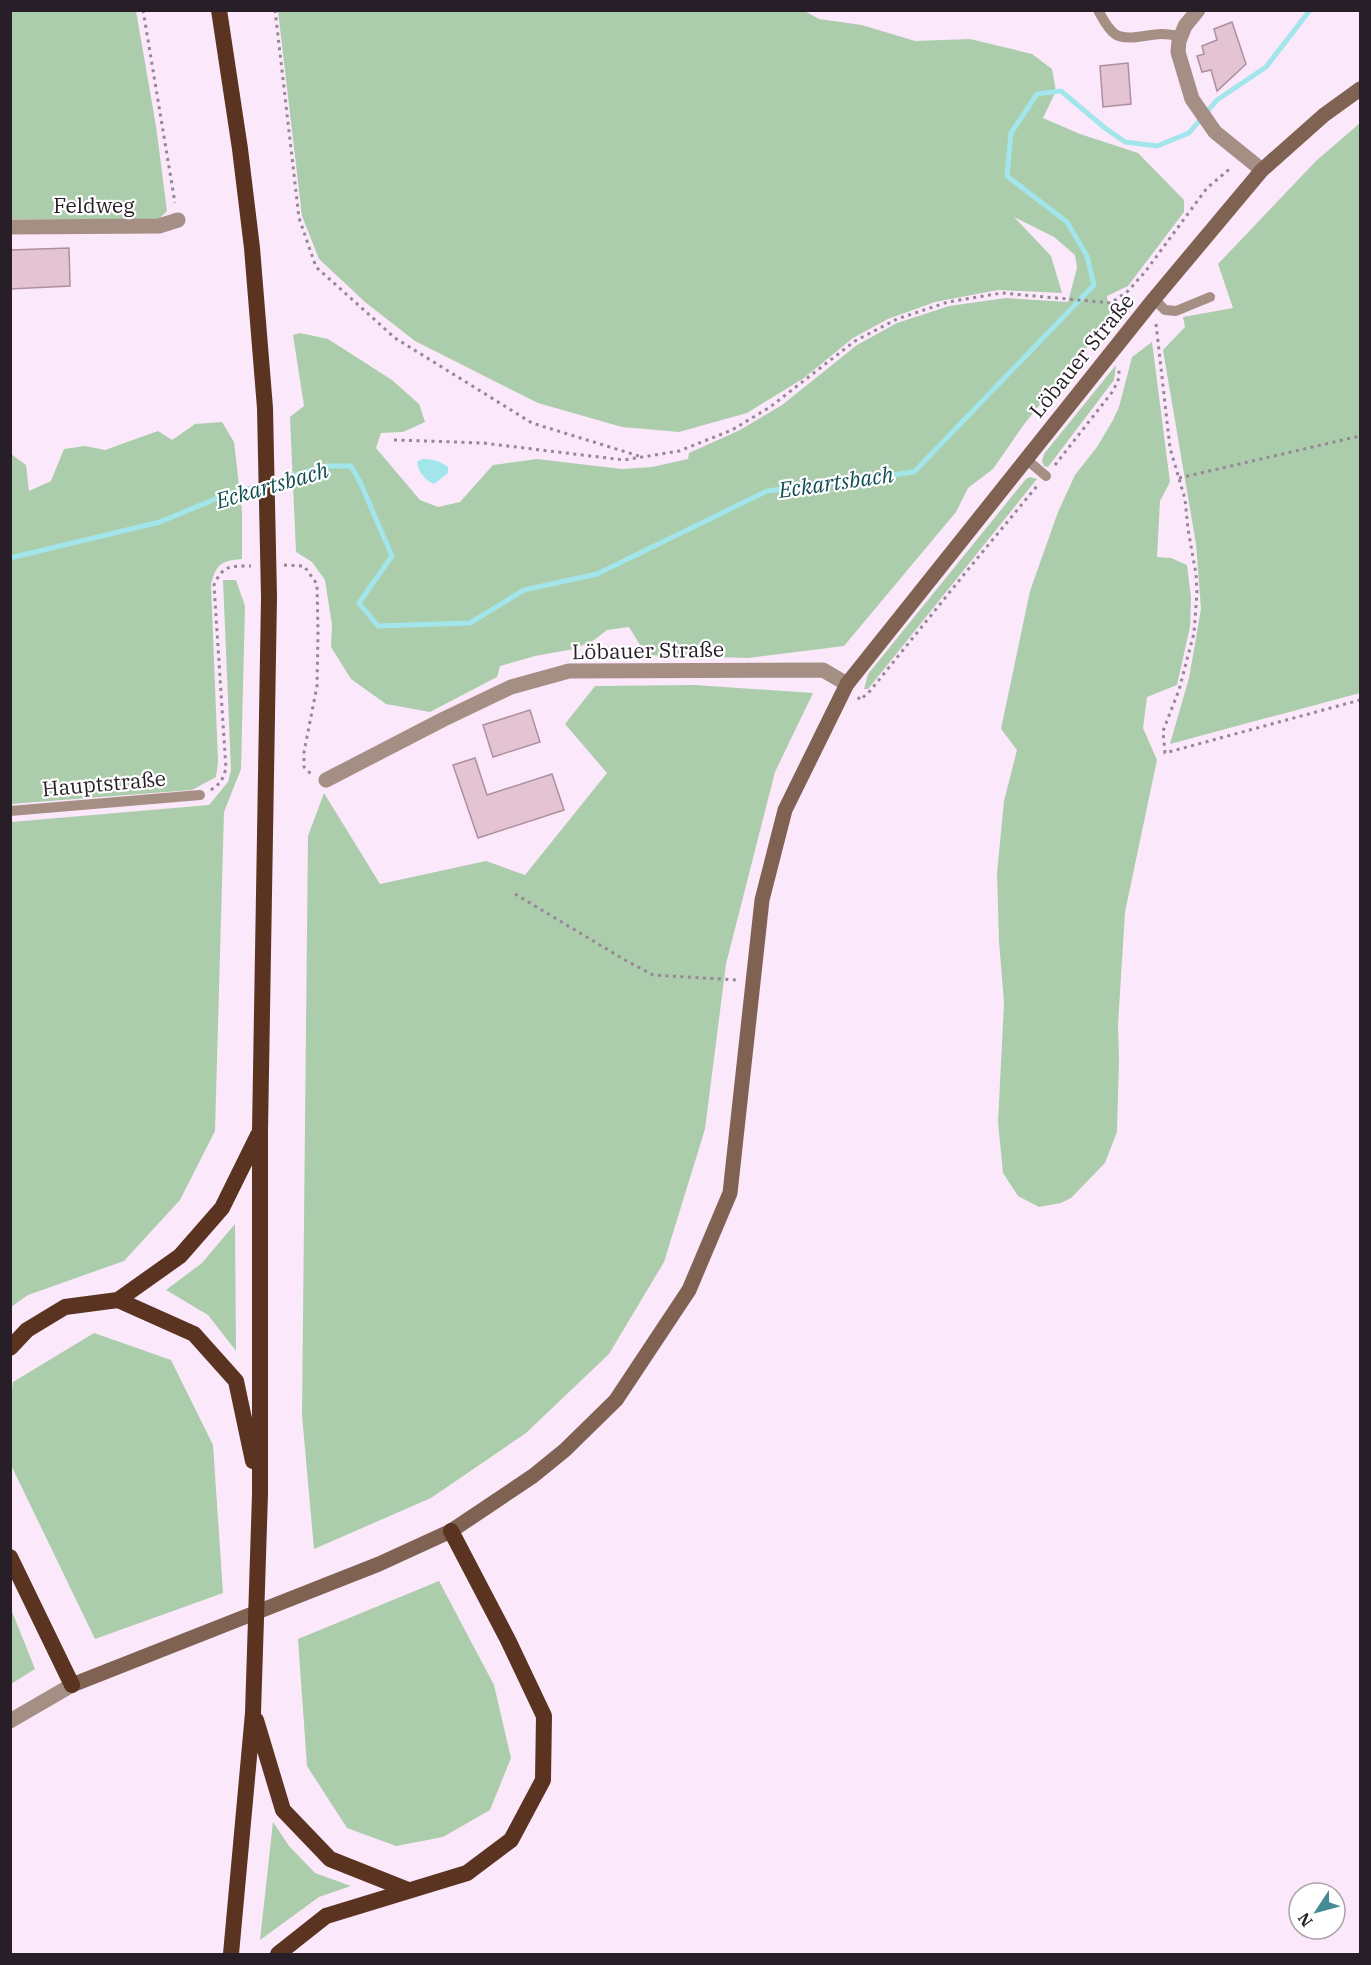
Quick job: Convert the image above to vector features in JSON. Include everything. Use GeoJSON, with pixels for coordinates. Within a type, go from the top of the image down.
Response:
{"type":"FeatureCollection","features":[{"type":"Feature","properties":{"kind":"highway"},"geometry":{"type":"LineString","coordinates":[[219,10],[239,138],[251,237],[265,408],[269,597],[260,1131],[260,1494],[253,1713],[231,1954]]}},
{"type":"Feature","properties":{"kind":"highway"},"geometry":{"type":"LineString","coordinates":[[10,1348],[27,1330],[64,1307],[118,1300],[180,1256],[222,1209],[260,1131]]}},
{"type":"Feature","properties":{"kind":"highway"},"geometry":{"type":"LineString","coordinates":[[118,1300],[194,1334],[236,1382],[260,1494]]}},
{"type":"Feature","properties":{"kind":"highway"},"geometry":{"type":"LineString","coordinates":[[279,1954],[326,1916],[467,1873],[511,1840],[543,1780],[544,1716],[508,1640],[451,1531]]}},
{"type":"Feature","properties":{"kind":"highway"},"geometry":{"type":"LineString","coordinates":[[10,1557],[72,1685]]}},
{"type":"Feature","properties":{"kind":"highway"},"geometry":{"type":"LineString","coordinates":[[253,1713],[283,1810],[330,1859],[408,1890]]}},
{"type":"Feature","properties":{"kind":"main road","name":"Löbauer Straße"},"geometry":{"type":"LineString","coordinates":[[72,1685],[379,1564],[451,1531],[541,1470],[616,1400],[689,1290],[730,1193],[762,900],[785,810],[847,684],[1154,299],[1262,170],[1324,115],[1360,89]]}},
{"type":"Feature","properties":{"kind":"street"},"geometry":{"type":"LineString","coordinates":[[1198,10],[1185,26],[1178,52],[1192,99],[1215,132],[1262,170]]}},
{"type":"Feature","properties":{"kind":"street","name":"Feldweg"},"geometry":{"type":"LineString","coordinates":[[10,227],[159,226],[178,220]]}},
{"type":"Feature","properties":{"kind":"street","name":"Löbauer Straße"},"geometry":{"type":"LineString","coordinates":[[326,780],[511,687],[569,671],[823,670],[847,684]]}},
{"type":"Feature","properties":{"kind":"street"},"geometry":{"type":"LineString","coordinates":[[10,1721],[72,1685]]}},
{"type":"Feature","properties":{"kind":"lane"},"geometry":{"type":"LineString","coordinates":[[1098,10],[1107,26],[1121,37],[1164,34],[1181,36]]}},
{"type":"Feature","properties":{"kind":"lane"},"geometry":{"type":"LineString","coordinates":[[1154,299],[1165,310],[1176,311],[1210,297]]}},
{"type":"Feature","properties":{"kind":"lane"},"geometry":{"type":"LineString","coordinates":[[1026,459],[1046,476]]}},
{"type":"Feature","properties":{"kind":"lane","name":"Hauptstraße"},"geometry":{"type":"LineString","coordinates":[[10,811],[200,795]]}},
{"type":"Feature","properties":{"kind":"path"},"geometry":{"type":"LineString","coordinates":[[143,10],[178,220]]}},
{"type":"Feature","properties":{"kind":"path"},"geometry":{"type":"LineString","coordinates":[[275,10],[299,218],[316,267],[395,338],[532,423],[642,457]]}},
{"type":"Feature","properties":{"kind":"path"},"geometry":{"type":"LineString","coordinates":[[394,440],[483,443],[624,460],[679,451],[732,430],[770,407],[855,341],[897,319],[948,302],[1002,293],[1111,303],[1128,291],[1145,272],[1208,188],[1245,156]]}},
{"type":"Feature","properties":{"kind":"path"},"geometry":{"type":"LineString","coordinates":[[1149,330],[1156,320],[1170,448],[1185,499],[1197,593],[1194,633],[1179,690],[1164,731],[1165,753],[1360,700]]}},
{"type":"Feature","properties":{"kind":"path"},"geometry":{"type":"LineString","coordinates":[[847,684],[860,700],[870,691],[1113,391],[1119,378],[1119,367]]}},
{"type":"Feature","properties":{"kind":"path"},"geometry":{"type":"LineString","coordinates":[[1179,478],[1360,436]]}},
{"type":"Feature","properties":{"kind":"path"},"geometry":{"type":"LineString","coordinates":[[295,565],[303,566],[317,584],[318,686],[304,752],[304,766],[308,772],[326,780]]}},
{"type":"Feature","properties":{"kind":"path"},"geometry":{"type":"LineString","coordinates":[[200,795],[215,788],[221,782],[226,769],[214,585],[219,573]]}},
{"type":"Feature","properties":{"kind":"path"},"geometry":{"type":"LineString","coordinates":[[515,894],[653,975],[754,981]]}},
{"type":"Feature","properties":{"kind":"green space"},"geometry":{"type":"Polygon","coordinates":[[[803,10],[819,19],[862,25],[915,41],[970,39],[1032,54],[1052,69],[1056,91],[1043,118],[1080,134],[1138,153],[1184,200],[1184,212],[1128,286],[1107,296],[1110,314],[1100,331],[1025,423],[993,469],[968,488],[956,512],[844,646],[748,658],[643,655],[629,627],[607,630],[594,640],[574,649],[535,656],[500,666],[497,677],[430,712],[386,704],[351,679],[331,647],[332,625],[325,580],[312,562],[296,552],[290,417],[304,406],[293,335],[300,333],[328,339],[392,380],[419,404],[425,422],[403,432],[381,433],[376,448],[420,500],[438,507],[460,502],[493,465],[537,459],[622,469],[652,467],[688,459],[689,453],[740,430],[782,405],[857,345],[897,323],[949,306],[1006,298],[1068,302],[1077,268],[1075,255],[1054,237],[1014,217],[1051,256],[1062,293],[998,290],[935,302],[888,319],[853,338],[804,378],[747,413],[679,432],[622,427],[538,403],[415,341],[365,302],[319,259],[302,216],[278,11],[803,10]]]}},
{"type":"Feature","properties":{"kind":"green space"},"geometry":{"type":"Polygon","coordinates":[[[10,11],[136,11],[156,126],[167,211],[159,219],[11,219],[10,11]]]}},
{"type":"Feature","properties":{"kind":"green space"},"geometry":{"type":"Polygon","coordinates":[[[1360,123],[1360,693],[1170,744],[1189,678],[1201,609],[1196,544],[1163,350],[1185,327],[1183,317],[1233,308],[1218,264],[1316,161],[1360,123]]]}},
{"type":"Feature","properties":{"kind":"green space"},"geometry":{"type":"Polygon","coordinates":[[[1152,342],[1170,482],[1160,501],[1157,557],[1171,558],[1187,565],[1191,598],[1190,627],[1177,685],[1147,697],[1143,728],[1157,760],[1125,912],[1118,1025],[1117,1132],[1105,1163],[1071,1198],[1061,1203],[1039,1207],[1018,1196],[1003,1173],[998,1122],[1004,1003],[997,873],[1004,801],[1017,750],[1001,729],[1030,591],[1058,512],[1075,475],[1097,447],[1113,420],[1119,407],[1132,357],[1152,342]]]}},
{"type":"Feature","properties":{"kind":"green space"},"geometry":{"type":"Polygon","coordinates":[[[1116,365],[1114,380],[1048,467],[1044,466],[1042,461],[1044,454],[1116,365]]]}},
{"type":"Feature","properties":{"kind":"green space"},"geometry":{"type":"Polygon","coordinates":[[[222,422],[234,442],[242,511],[242,559],[221,564],[211,584],[218,762],[216,777],[192,790],[11,804],[11,454],[26,465],[29,491],[51,481],[64,449],[85,446],[105,450],[158,431],[172,440],[195,424],[222,422]]]}},
{"type":"Feature","properties":{"kind":"green space"},"geometry":{"type":"Polygon","coordinates":[[[1030,477],[1037,479],[868,689],[864,689],[868,674],[1026,479],[1030,477]]]}},
{"type":"Feature","properties":{"kind":"green space"},"geometry":{"type":"Polygon","coordinates":[[[223,580],[236,580],[245,606],[241,769],[224,812],[215,1131],[180,1200],[124,1261],[28,1295],[11,1307],[11,822],[209,805],[228,782],[231,770],[223,580]]]}},
{"type":"Feature","properties":{"kind":"green space"},"geometry":{"type":"Polygon","coordinates":[[[695,685],[813,693],[775,772],[726,964],[705,1129],[664,1262],[609,1354],[526,1433],[431,1498],[314,1549],[302,1415],[308,836],[324,793],[380,884],[486,861],[525,875],[607,773],[565,724],[595,686],[695,685]]]}},
{"type":"Feature","properties":{"kind":"green space"},"geometry":{"type":"Polygon","coordinates":[[[235,1224],[236,1351],[208,1315],[166,1290],[202,1263],[235,1224]]]}},
{"type":"Feature","properties":{"kind":"green space"},"geometry":{"type":"Polygon","coordinates":[[[94,1333],[171,1360],[213,1445],[223,1593],[95,1639],[11,1465],[10,1404],[13,1382],[94,1333]]]}},
{"type":"Feature","properties":{"kind":"green space"},"geometry":{"type":"Polygon","coordinates":[[[439,1581],[494,1685],[511,1758],[490,1810],[443,1837],[396,1846],[347,1828],[307,1766],[298,1639],[439,1581]]]}},
{"type":"Feature","properties":{"kind":"green space"},"geometry":{"type":"Polygon","coordinates":[[[11,1609],[35,1669],[10,1684],[11,1609]]]}},
{"type":"Feature","properties":{"kind":"green space"},"geometry":{"type":"Polygon","coordinates":[[[273,1822],[289,1846],[315,1873],[351,1886],[319,1897],[260,1940],[273,1822]]]}},
{"type":"Feature","properties":{"kind":"water"},"geometry":{"type":"Polygon","coordinates":[[[422,459],[442,463],[448,467],[448,473],[434,484],[431,483],[419,469],[417,462],[422,459]]]}},
{"type":"Feature","properties":{"kind":"building"},"geometry":{"type":"Polygon","coordinates":[[[1232,22],[1246,64],[1217,91],[1211,70],[1202,72],[1197,56],[1204,54],[1202,46],[1217,40],[1214,29],[1232,22]]]}},
{"type":"Feature","properties":{"kind":"building"},"geometry":{"type":"Polygon","coordinates":[[[1128,63],[1131,104],[1103,107],[1100,66],[1128,63]]]}},
{"type":"Feature","properties":{"kind":"building"},"geometry":{"type":"Polygon","coordinates":[[[69,248],[70,286],[10,289],[10,250],[69,248]]]}},
{"type":"Feature","properties":{"kind":"building"},"geometry":{"type":"Polygon","coordinates":[[[530,710],[540,742],[493,757],[483,725],[530,710]]]}},
{"type":"Feature","properties":{"kind":"building"},"geometry":{"type":"Polygon","coordinates":[[[475,758],[487,795],[552,774],[564,810],[478,838],[453,765],[475,758]]]}},
{"type":"Feature","properties":{"kind":"waterway","name":"Eckartsbach"},"geometry":{"type":"LineString","coordinates":[[10,558],[160,522],[220,497],[327,466],[351,466],[392,556],[359,603],[378,626],[470,623],[524,590],[597,574],[767,491],[914,472],[1094,285],[1087,256],[1067,222],[1007,176],[1011,133],[1037,94],[1061,91],[1125,142],[1157,146],[1189,133],[1217,100],[1266,67],[1310,10]]}}]}
